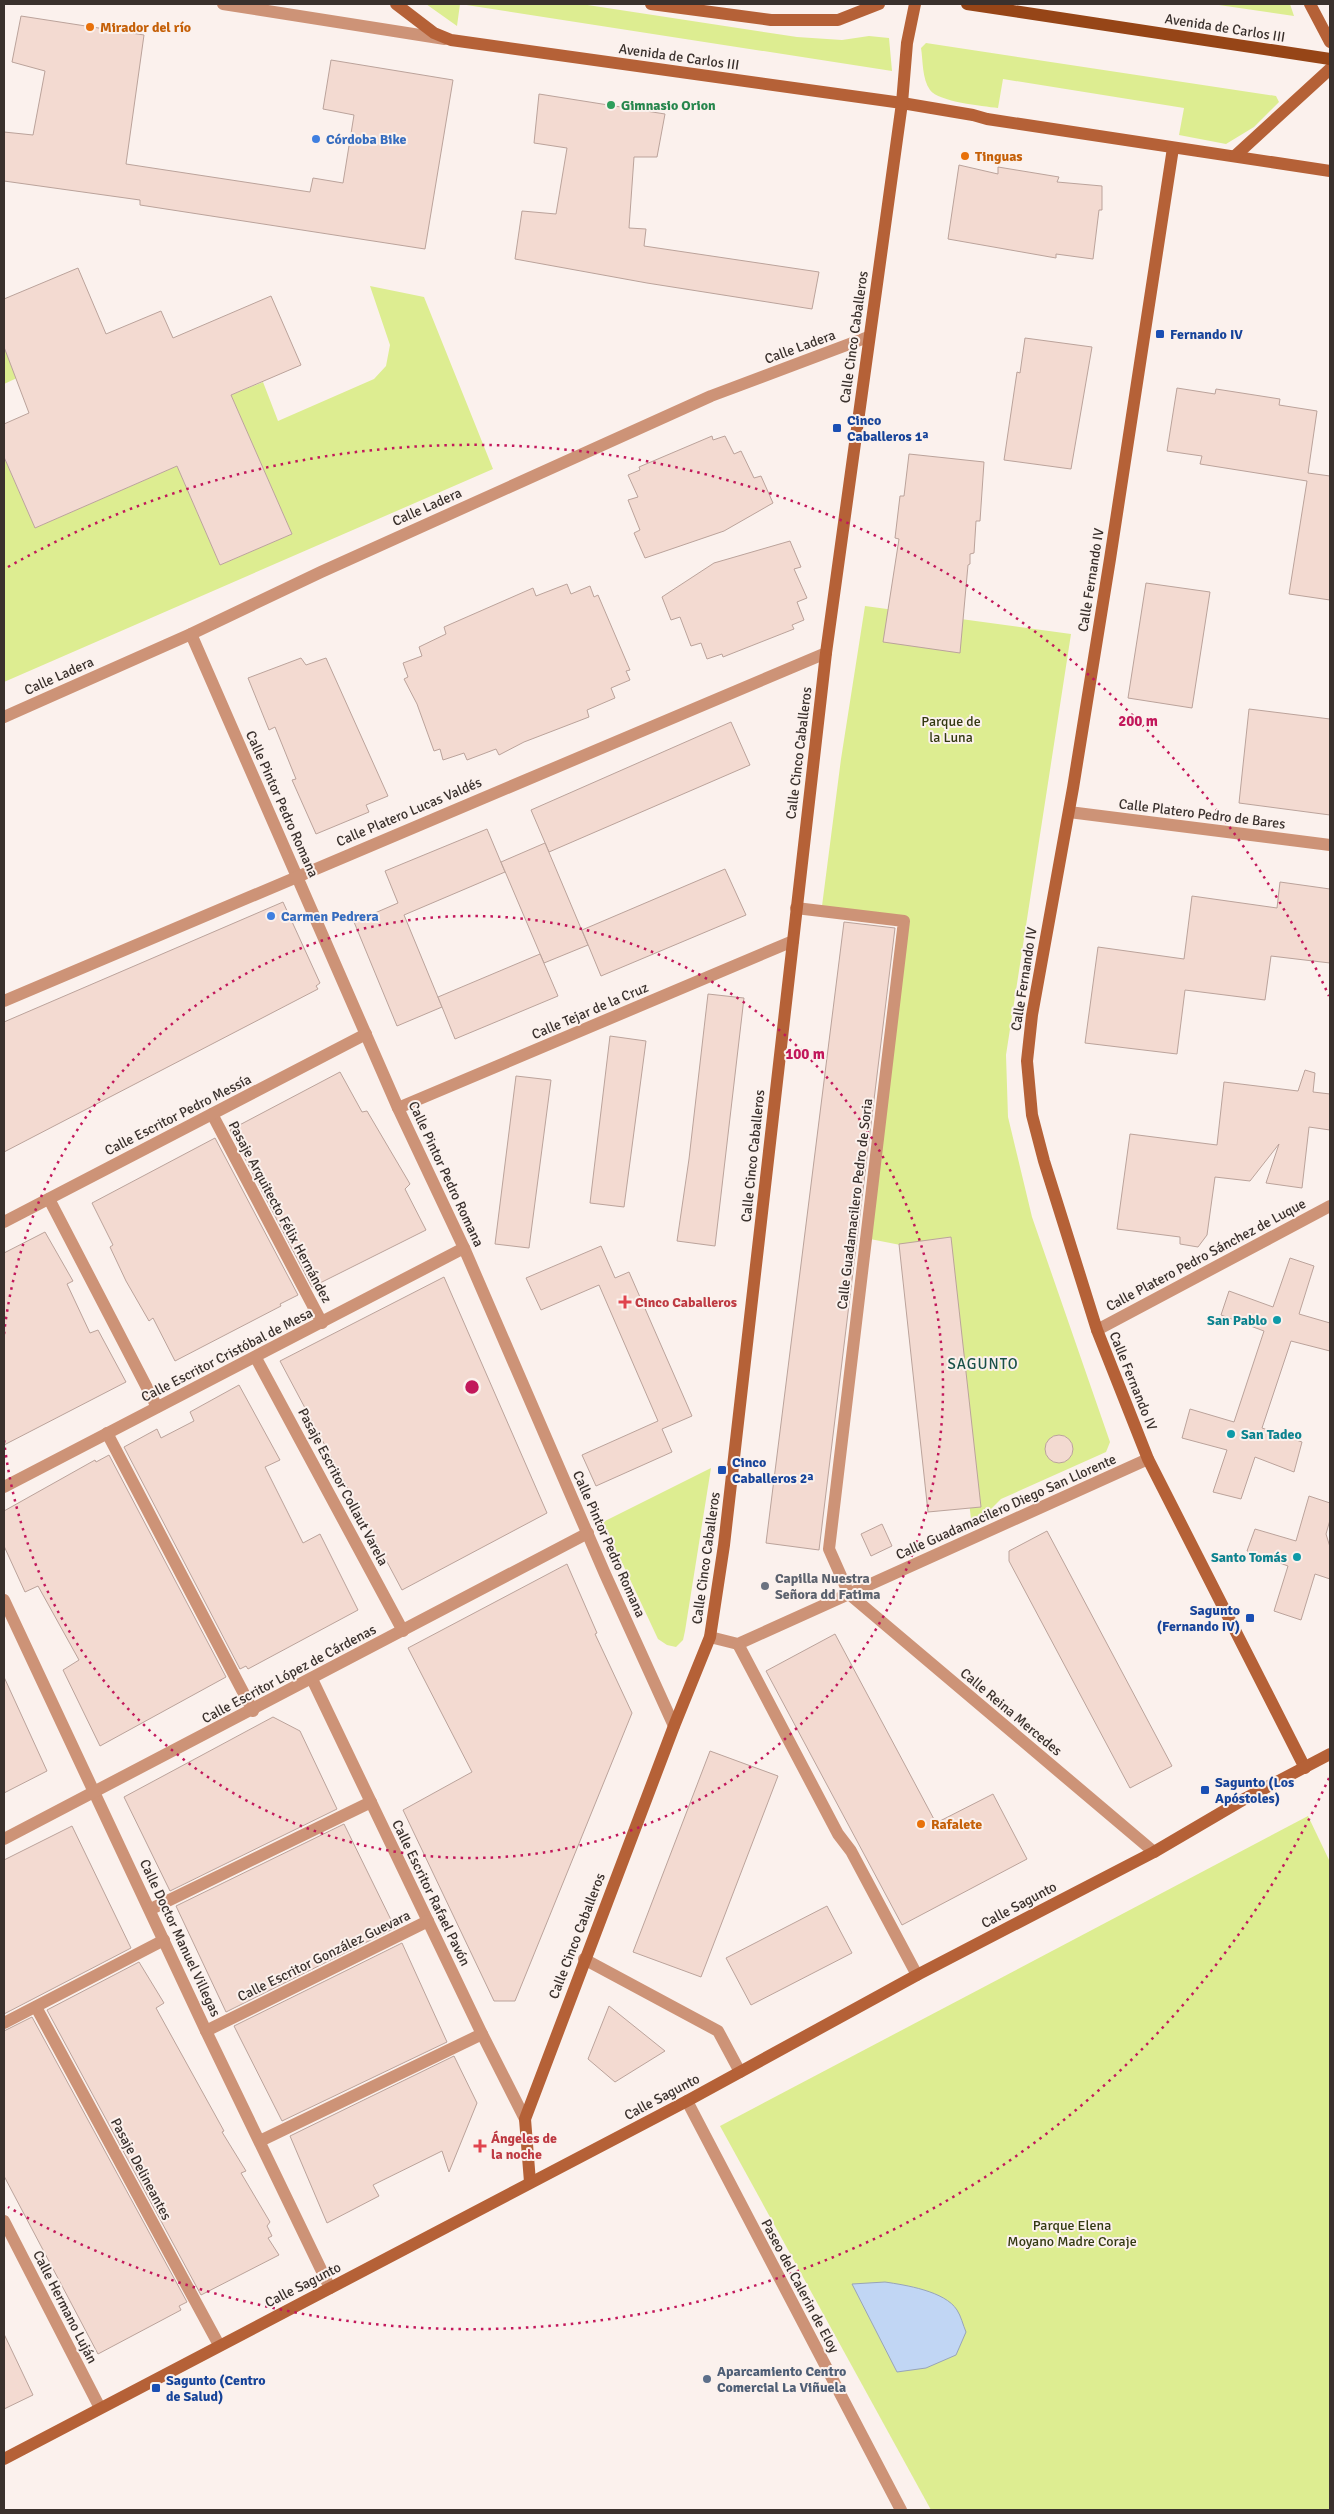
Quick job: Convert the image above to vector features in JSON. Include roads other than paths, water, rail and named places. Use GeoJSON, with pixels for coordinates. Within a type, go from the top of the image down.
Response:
{"type":"FeatureCollection","features":[{"type":"Feature","properties":{"kind":"main road","name":"Avenida de Carlos III"},"geometry":{"type":"LineString","coordinates":[[967,4],[1330,59]]}},
{"type":"Feature","properties":{"kind":"street","name":"Avenida de Carlos III"},"geometry":{"type":"LineString","coordinates":[[223,4],[452,40],[902,103],[987,119],[1330,171]]}},
{"type":"Feature","properties":{"kind":"street","name":"Avenida de Carlos III"},"geometry":{"type":"LineString","coordinates":[[396,4],[434,33],[452,40]]}},
{"type":"Feature","properties":{"kind":"street"},"geometry":{"type":"LineString","coordinates":[[651,4],[770,20],[838,20],[879,4]]}},
{"type":"Feature","properties":{"kind":"street"},"geometry":{"type":"LineString","coordinates":[[902,103],[907,44],[915,4]]}},
{"type":"Feature","properties":{"kind":"street"},"geometry":{"type":"LineString","coordinates":[[1310,4],[1330,42]]}},
{"type":"Feature","properties":{"kind":"street"},"geometry":{"type":"LineString","coordinates":[[1235,156],[1330,69]]}},
{"type":"Feature","properties":{"kind":"street","name":"Calle Cinco Caballeros"},"geometry":{"type":"LineString","coordinates":[[530,2182],[525,2119],[584,1959],[710,1637],[724,1545],[826,653],[868,337],[902,103]]}},
{"type":"Feature","properties":{"kind":"street","name":"Calle Fernando IV"},"geometry":{"type":"LineString","coordinates":[[1172,148],[1110,559],[1069,812],[1032,1014],[1028,1061],[1032,1116],[1044,1161],[1097,1330],[1148,1459],[1305,1768]]}},
{"type":"Feature","properties":{"kind":"street","name":"Calle Ladera"},"geometry":{"type":"LineString","coordinates":[[4,717],[191,634],[339,564],[711,396],[868,337]]}},
{"type":"Feature","properties":{"kind":"street","name":"Calle Pintor Pedro Romana"},"geometry":{"type":"LineString","coordinates":[[191,634],[398,1108],[464,1248],[674,1726]]}},
{"type":"Feature","properties":{"kind":"street","name":"Calle Platero Lucas Valdés"},"geometry":{"type":"LineString","coordinates":[[4,1001],[826,653]]}},
{"type":"Feature","properties":{"kind":"street","name":"Calle Platero Pedro de Bares"},"geometry":{"type":"LineString","coordinates":[[1069,812],[1330,846]]}},
{"type":"Feature","properties":{"kind":"street","name":"Calle Guadamacilero Pedro de Soria"},"geometry":{"type":"LineString","coordinates":[[796,908],[904,921],[829,1550],[849,1594]]}},
{"type":"Feature","properties":{"kind":"street","name":"Calle Tejar de la Cruz"},"geometry":{"type":"LineString","coordinates":[[398,1108],[792,941]]}},
{"type":"Feature","properties":{"kind":"street","name":"Calle Escritor Pedro Messía"},"geometry":{"type":"LineString","coordinates":[[4,1222],[366,1034]]}},
{"type":"Feature","properties":{"kind":"street","name":"Pasaje Arquitecto Félix Hernández"},"geometry":{"type":"LineString","coordinates":[[212,1114],[322,1323]]}},
{"type":"Feature","properties":{"kind":"street"},"geometry":{"type":"LineString","coordinates":[[49,1199],[157,1407]]}},
{"type":"Feature","properties":{"kind":"street","name":"Calle Platero Pedro Sánchez de Luque"},"geometry":{"type":"LineString","coordinates":[[1097,1330],[1330,1206]]}},
{"type":"Feature","properties":{"kind":"street","name":"Calle Escritor Cristóbal de Mesa"},"geometry":{"type":"LineString","coordinates":[[4,1487],[256,1358],[464,1248]]}},
{"type":"Feature","properties":{"kind":"street","name":"Pasaje Escritor Collaut Varela"},"geometry":{"type":"LineString","coordinates":[[256,1358],[403,1630]]}},
{"type":"Feature","properties":{"kind":"street"},"geometry":{"type":"LineString","coordinates":[[107,1433],[253,1710]]}},
{"type":"Feature","properties":{"kind":"street","name":"Calle Guadamacilero Diego San Llorente"},"geometry":{"type":"LineString","coordinates":[[738,1644],[1148,1459]]}},
{"type":"Feature","properties":{"kind":"street","name":"Calle Escritor López de Cárdenas"},"geometry":{"type":"LineString","coordinates":[[4,1839],[588,1533]]}},
{"type":"Feature","properties":{"kind":"street","name":"Calle Reina Mercedes"},"geometry":{"type":"LineString","coordinates":[[849,1594],[1154,1852]]}},
{"type":"Feature","properties":{"kind":"street","name":"Calle Doctor Manuel Villegas"},"geometry":{"type":"LineString","coordinates":[[4,1600],[151,1909],[206,2030],[330,2288]]}},
{"type":"Feature","properties":{"kind":"street"},"geometry":{"type":"LineString","coordinates":[[710,1637],[738,1644],[838,1834],[851,1851],[917,1975]]}},
{"type":"Feature","properties":{"kind":"street","name":"Calle Escritor Rafael Pavón"},"geometry":{"type":"LineString","coordinates":[[312,1679],[482,2034],[525,2119]]}},
{"type":"Feature","properties":{"kind":"street","name":"Calle Sagunto"},"geometry":{"type":"LineString","coordinates":[[4,2459],[687,2101],[917,1975],[1154,1852],[1246,1798],[1330,1754]]}},
{"type":"Feature","properties":{"kind":"street"},"geometry":{"type":"LineString","coordinates":[[151,1909],[371,1802]]}},
{"type":"Feature","properties":{"kind":"street","name":"Calle Escritor González Guevara"},"geometry":{"type":"LineString","coordinates":[[206,2030],[428,1921]]}},
{"type":"Feature","properties":{"kind":"street"},"geometry":{"type":"LineString","coordinates":[[4,2023],[164,1940]]}},
{"type":"Feature","properties":{"kind":"street"},"geometry":{"type":"LineString","coordinates":[[584,1959],[718,2030],[740,2072]]}},
{"type":"Feature","properties":{"kind":"street","name":"Pasaje Delineantes"},"geometry":{"type":"LineString","coordinates":[[36,2006],[219,2345]]}},
{"type":"Feature","properties":{"kind":"street"},"geometry":{"type":"LineString","coordinates":[[260,2141],[482,2034]]}},
{"type":"Feature","properties":{"kind":"street","name":"Paseo del Calerin de Eloy"},"geometry":{"type":"LineString","coordinates":[[687,2101],[902,2510]]}},
{"type":"Feature","properties":{"kind":"street","name":"Calle Hermano Luján"},"geometry":{"type":"LineString","coordinates":[[4,2221],[100,2408]]}},
{"type":"Feature","properties":{"kind":"water"},"geometry":{"type":"Polygon","coordinates":[[[885,2282],[924,2290],[951,2303],[957,2310],[966,2332],[956,2355],[926,2368],[897,2372],[852,2284],[885,2282]]]}},
{"type":"Feature","properties":{"kind":"place","name":"Mirador del río"},"geometry":{"type":"Point","coordinates":[90,27]}},
{"type":"Feature","properties":{"kind":"place","name":"Gimnasio Orion"},"geometry":{"type":"Point","coordinates":[611,105]}},
{"type":"Feature","properties":{"kind":"place","name":"Córdoba Bike"},"geometry":{"type":"Point","coordinates":[316,139]}},
{"type":"Feature","properties":{"kind":"place","name":"Tinguas"},"geometry":{"type":"Point","coordinates":[965,156]}},
{"type":"Feature","properties":{"kind":"place","name":"Fernando IV"},"geometry":{"type":"Point","coordinates":[1160,334]}},
{"type":"Feature","properties":{"kind":"place","name":"Cinco Caballeros 1ª"},"geometry":{"type":"Point","coordinates":[837,428]}},
{"type":"Feature","properties":{"kind":"place","name":"Carmen Pedrera"},"geometry":{"type":"Point","coordinates":[271,916]}},
{"type":"Feature","properties":{"kind":"place","name":"Cinco Caballeros"},"geometry":{"type":"Point","coordinates":[625,1302]}},
{"type":"Feature","properties":{"kind":"place","name":"San Pablo"},"geometry":{"type":"Point","coordinates":[1277,1320]}},
{"type":"Feature","properties":{"kind":"place","name":"San Tadeo"},"geometry":{"type":"Point","coordinates":[1231,1434]}},
{"type":"Feature","properties":{"kind":"place","name":"Cinco Caballeros 2ª"},"geometry":{"type":"Point","coordinates":[722,1470]}},
{"type":"Feature","properties":{"kind":"place","name":"Santo Tomás"},"geometry":{"type":"Point","coordinates":[1297,1557]}},
{"type":"Feature","properties":{"kind":"place","name":"Capilla Nuestra Señora dd Fatima"},"geometry":{"type":"Point","coordinates":[765,1586]}},
{"type":"Feature","properties":{"kind":"place","name":"Sagunto (Fernando IV)"},"geometry":{"type":"Point","coordinates":[1250,1618]}},
{"type":"Feature","properties":{"kind":"place","name":"Sagunto (Los Apóstoles)"},"geometry":{"type":"Point","coordinates":[1205,1790]}},
{"type":"Feature","properties":{"kind":"place","name":"Rafalete"},"geometry":{"type":"Point","coordinates":[921,1824]}},
{"type":"Feature","properties":{"kind":"place","name":"Ángeles de la noche"},"geometry":{"type":"Point","coordinates":[480,2146]}},
{"type":"Feature","properties":{"kind":"place","name":"Aparcamiento Centro Comercial La Viñuela"},"geometry":{"type":"Point","coordinates":[707,2379]}},
{"type":"Feature","properties":{"kind":"place","name":"Sagunto (Centro de Salud)"},"geometry":{"type":"Point","coordinates":[156,2388]}},
{"type":"Feature","properties":{"kind":"district","name":"SAGUNTO"},"geometry":{"type":"Point","coordinates":[983,1364]}},
{"type":"Feature","properties":{"kind":"park label","name":"Parque de la Luna"},"geometry":{"type":"Point","coordinates":[951,730]}},
{"type":"Feature","properties":{"kind":"park label","name":"Parque Elena Moyano Madre Coraje"},"geometry":{"type":"Point","coordinates":[1072,2234]}}]}
